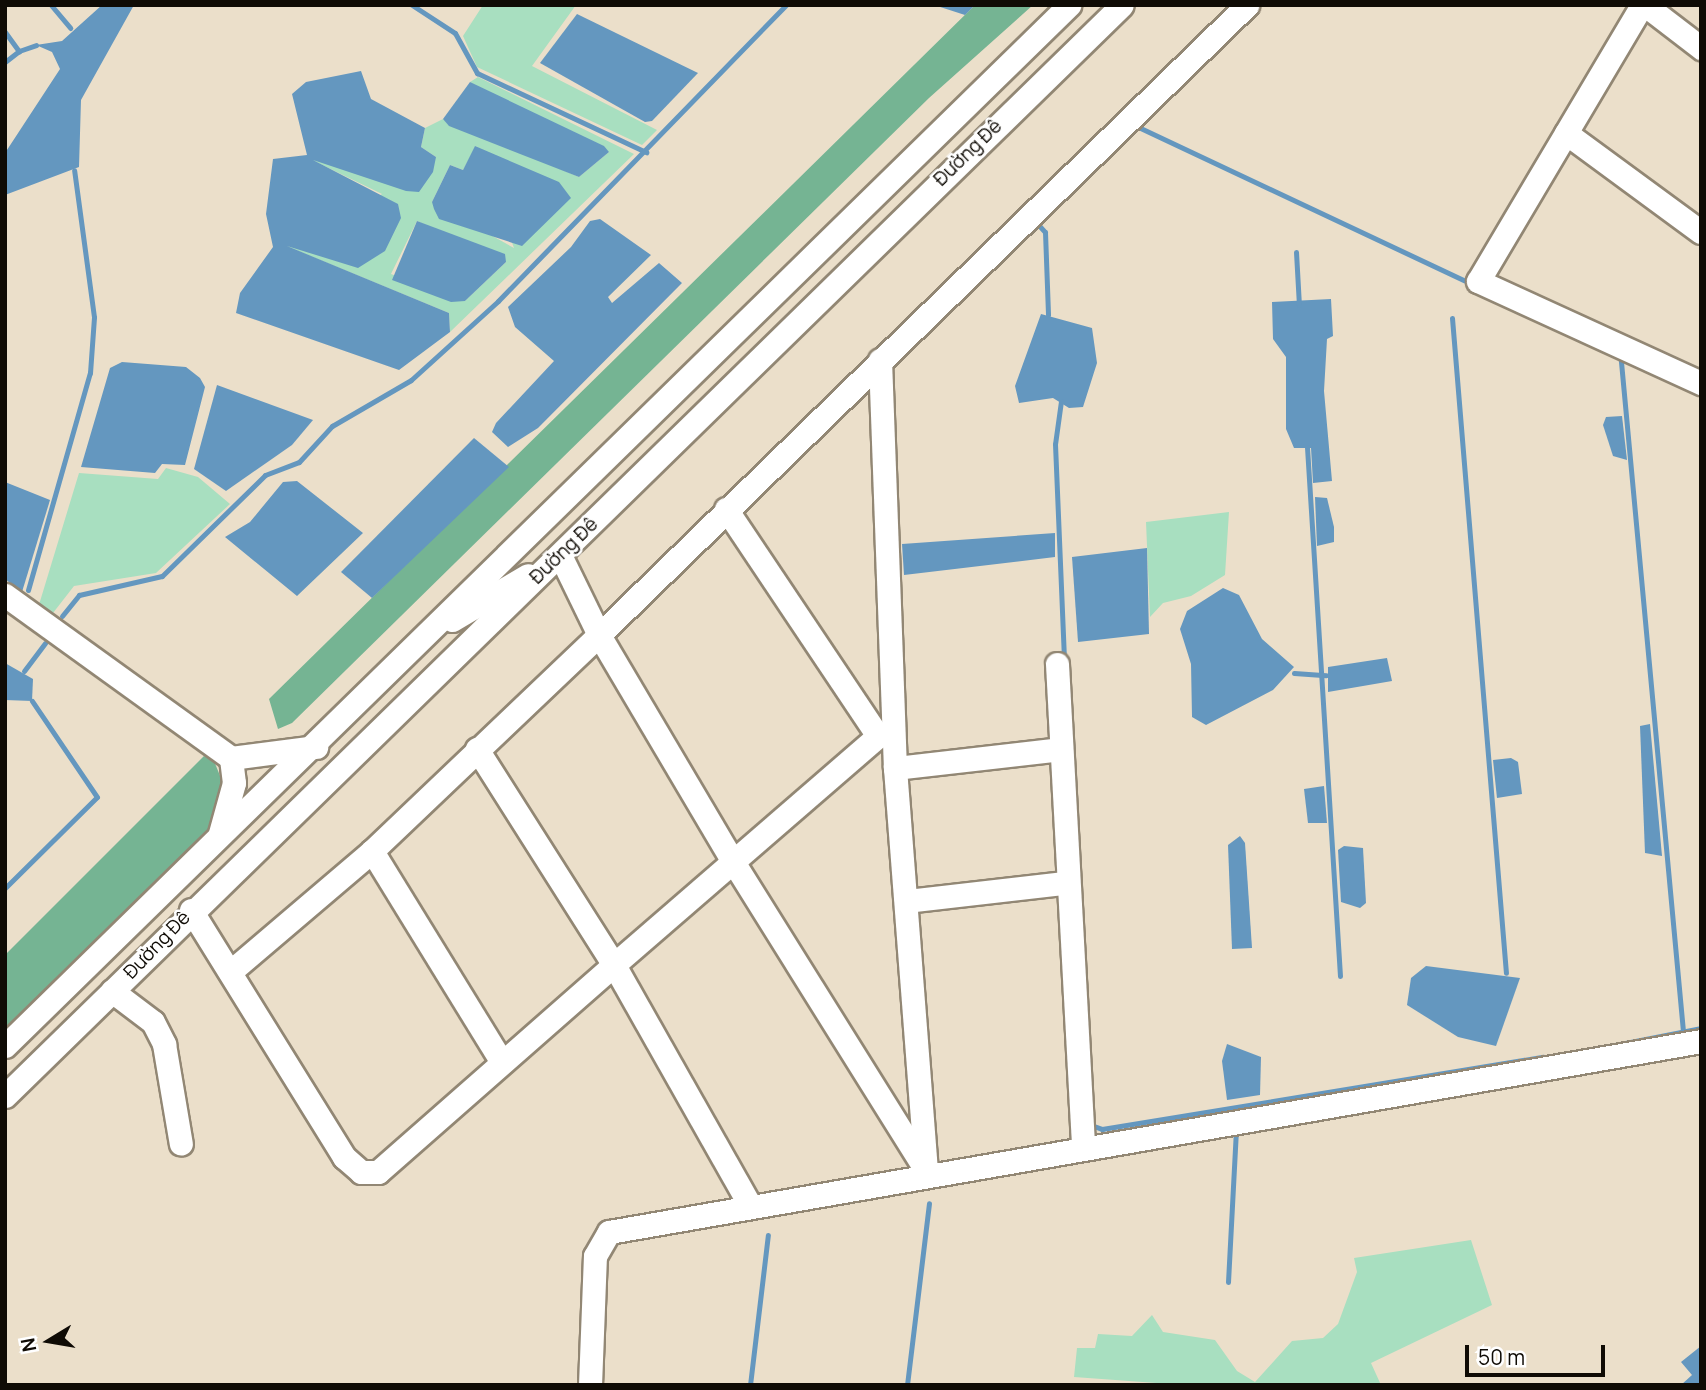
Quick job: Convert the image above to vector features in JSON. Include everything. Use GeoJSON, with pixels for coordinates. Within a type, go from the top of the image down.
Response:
{"type":"FeatureCollection","features":[{"type":"Feature","properties":{"kind":"street","name":"Đường Đê"},"geometry":{"type":"LineString","coordinates":[[5,1046],[217,839],[316,747],[420,640],[1069,5]]}},
{"type":"Feature","properties":{"kind":"street","name":"Đường Đê"},"geometry":{"type":"LineString","coordinates":[[5,1096],[113,991],[191,910],[561,555],[1122,5]]}},
{"type":"Feature","properties":{"kind":"street"},"geometry":{"type":"LineString","coordinates":[[230,972],[372,851],[599,635],[1247,5]]}},
{"type":"Feature","properties":{"kind":"street"},"geometry":{"type":"LineString","coordinates":[[1701,48],[1643,5],[1478,281],[1701,383]]}},
{"type":"Feature","properties":{"kind":"street"},"geometry":{"type":"LineString","coordinates":[[1566,133],[1701,232]]}},
{"type":"Feature","properties":{"kind":"street"},"geometry":{"type":"LineString","coordinates":[[880,360],[887,738],[895,768],[926,1172]]}},
{"type":"Feature","properties":{"kind":"street"},"geometry":{"type":"LineString","coordinates":[[726,509],[887,738]]}},
{"type":"Feature","properties":{"kind":"street"},"geometry":{"type":"LineString","coordinates":[[420,640],[561,555],[599,635],[732,860],[926,1172]]}},
{"type":"Feature","properties":{"kind":"street"},"geometry":{"type":"LineString","coordinates":[[5,595],[231,758],[316,747]]}},
{"type":"Feature","properties":{"kind":"street"},"geometry":{"type":"LineString","coordinates":[[1057,664],[1065,883],[1083,1145]]}},
{"type":"Feature","properties":{"kind":"street"},"geometry":{"type":"LineString","coordinates":[[191,910],[344,1157],[361,1172],[378,1172],[396,1161],[502,1062],[732,860],[887,738]]}},
{"type":"Feature","properties":{"kind":"street"},"geometry":{"type":"LineString","coordinates":[[477,749],[614,965],[749,1204]]}},
{"type":"Feature","properties":{"kind":"street"},"geometry":{"type":"LineString","coordinates":[[895,768],[1061,749]]}},
{"type":"Feature","properties":{"kind":"street"},"geometry":{"type":"LineString","coordinates":[[217,839],[234,783],[231,758]]}},
{"type":"Feature","properties":{"kind":"street"},"geometry":{"type":"LineString","coordinates":[[372,851],[502,1062]]}},
{"type":"Feature","properties":{"kind":"street"},"geometry":{"type":"LineString","coordinates":[[906,901],[1065,883]]}},
{"type":"Feature","properties":{"kind":"street"},"geometry":{"type":"LineString","coordinates":[[113,991],[153,1022],[164,1044],[181,1144]]}},
{"type":"Feature","properties":{"kind":"street"},"geometry":{"type":"LineString","coordinates":[[590,1385],[600,1242],[623,1228],[926,1172],[1701,1041]]}},
{"type":"Feature","properties":{"kind":"green space"},"geometry":{"type":"Polygon","coordinates":[[[483,5],[576,5],[532,66],[657,130],[642,145],[477,67],[463,36],[483,5]]]}},
{"type":"Feature","properties":{"kind":"green space"},"geometry":{"type":"Polygon","coordinates":[[[975,5],[1033,5],[929,98],[292,723],[278,729],[269,699],[975,5]]]}},
{"type":"Feature","properties":{"kind":"green space"},"geometry":{"type":"Polygon","coordinates":[[[478,77],[634,154],[450,332],[449,313],[286,246],[302,247],[382,194],[312,160],[436,157],[421,147],[425,128],[443,119],[579,177],[609,152],[470,82],[478,77]],[[476,146],[463,170],[450,165],[432,202],[514,248],[476,146]],[[417,221],[391,274],[465,301],[506,262],[417,221]]]}},
{"type":"Feature","properties":{"kind":"green space"},"geometry":{"type":"Polygon","coordinates":[[[166,468],[198,477],[230,504],[156,573],[74,586],[53,613],[38,608],[79,473],[158,479],[166,468]]]}},
{"type":"Feature","properties":{"kind":"green space"},"geometry":{"type":"Polygon","coordinates":[[[1229,512],[1225,575],[1191,596],[1163,603],[1150,617],[1146,522],[1229,512]]]}},
{"type":"Feature","properties":{"kind":"green space"},"geometry":{"type":"Polygon","coordinates":[[[204,756],[214,761],[225,788],[218,818],[200,845],[5,1036],[5,955],[204,756]]]}},
{"type":"Feature","properties":{"kind":"green space"},"geometry":{"type":"Polygon","coordinates":[[[1471,1240],[1492,1305],[1371,1363],[1381,1385],[1184,1385],[1074,1377],[1077,1348],[1095,1348],[1098,1334],[1132,1336],[1152,1315],[1163,1332],[1215,1340],[1237,1371],[1255,1382],[1292,1341],[1323,1338],[1338,1324],[1357,1272],[1354,1258],[1471,1240]]]}},
{"type":"Feature","properties":{"kind":"water"},"geometry":{"type":"Polygon","coordinates":[[[102,5],[134,5],[81,100],[79,167],[5,195],[5,153],[60,69],[52,52],[36,45],[62,41],[102,5]]]}},
{"type":"Feature","properties":{"kind":"water"},"geometry":{"type":"Polygon","coordinates":[[[934,5],[975,5],[965,15],[934,5]]]}},
{"type":"Feature","properties":{"kind":"water"},"geometry":{"type":"Polygon","coordinates":[[[577,14],[698,73],[652,121],[645,122],[540,63],[577,14]]]}},
{"type":"Feature","properties":{"kind":"water"},"geometry":{"type":"Polygon","coordinates":[[[361,71],[371,99],[425,128],[421,147],[436,157],[433,172],[419,192],[406,191],[313,160],[398,204],[401,218],[385,251],[358,268],[287,246],[449,313],[450,332],[399,370],[236,313],[240,293],[273,247],[266,214],[273,159],[307,155],[292,94],[306,82],[361,71]]]}},
{"type":"Feature","properties":{"kind":"water"},"geometry":{"type":"Polygon","coordinates":[[[470,82],[604,146],[609,152],[579,177],[449,126],[443,119],[470,82]]]}},
{"type":"Feature","properties":{"kind":"water"},"geometry":{"type":"Polygon","coordinates":[[[475,146],[559,182],[571,198],[522,246],[439,219],[434,209],[432,202],[450,165],[463,170],[475,146]]]}},
{"type":"Feature","properties":{"kind":"water"},"geometry":{"type":"Polygon","coordinates":[[[600,219],[651,255],[608,297],[612,303],[659,263],[682,283],[538,428],[508,447],[492,432],[496,423],[554,361],[515,327],[508,307],[571,247],[590,221],[600,219]]]}},
{"type":"Feature","properties":{"kind":"water"},"geometry":{"type":"Polygon","coordinates":[[[417,221],[505,254],[506,262],[465,301],[451,302],[392,280],[417,221]]]}},
{"type":"Feature","properties":{"kind":"water"},"geometry":{"type":"Polygon","coordinates":[[[1331,299],[1333,336],[1327,339],[1324,391],[1332,481],[1313,483],[1311,448],[1294,448],[1286,429],[1286,357],[1273,339],[1272,302],[1331,299]]]}},
{"type":"Feature","properties":{"kind":"water"},"geometry":{"type":"Polygon","coordinates":[[[1041,314],[1092,328],[1097,363],[1083,407],[1069,408],[1053,398],[1019,403],[1015,386],[1041,314]]]}},
{"type":"Feature","properties":{"kind":"water"},"geometry":{"type":"Polygon","coordinates":[[[122,362],[186,367],[200,378],[205,387],[185,465],[162,464],[155,473],[81,467],[110,368],[122,362]]]}},
{"type":"Feature","properties":{"kind":"water"},"geometry":{"type":"Polygon","coordinates":[[[217,385],[313,420],[292,445],[226,491],[194,469],[217,385]]]}},
{"type":"Feature","properties":{"kind":"water"},"geometry":{"type":"Polygon","coordinates":[[[1622,416],[1627,460],[1613,456],[1603,425],[1606,417],[1622,416]]]}},
{"type":"Feature","properties":{"kind":"water"},"geometry":{"type":"Polygon","coordinates":[[[474,438],[509,467],[372,598],[341,572],[474,438]]]}},
{"type":"Feature","properties":{"kind":"water"},"geometry":{"type":"Polygon","coordinates":[[[297,481],[363,533],[297,596],[225,537],[250,522],[283,482],[297,481]]]}},
{"type":"Feature","properties":{"kind":"water"},"geometry":{"type":"Polygon","coordinates":[[[5,482],[50,500],[22,592],[5,579],[5,482]]]}},
{"type":"Feature","properties":{"kind":"water"},"geometry":{"type":"Polygon","coordinates":[[[1315,497],[1327,498],[1334,527],[1334,542],[1317,546],[1315,497]]]}},
{"type":"Feature","properties":{"kind":"water"},"geometry":{"type":"Polygon","coordinates":[[[1055,533],[1055,557],[904,575],[902,544],[1055,533]]]}},
{"type":"Feature","properties":{"kind":"water"},"geometry":{"type":"Polygon","coordinates":[[[1147,548],[1149,634],[1078,642],[1072,557],[1147,548]]]}},
{"type":"Feature","properties":{"kind":"water"},"geometry":{"type":"Polygon","coordinates":[[[1223,588],[1239,595],[1262,639],[1294,667],[1273,690],[1206,725],[1192,717],[1191,664],[1180,629],[1187,611],[1223,588]]]}},
{"type":"Feature","properties":{"kind":"water"},"geometry":{"type":"Polygon","coordinates":[[[1387,658],[1392,681],[1328,692],[1328,667],[1387,658]]]}},
{"type":"Feature","properties":{"kind":"water"},"geometry":{"type":"Polygon","coordinates":[[[5,663],[33,679],[32,701],[5,700],[5,663]]]}},
{"type":"Feature","properties":{"kind":"water"},"geometry":{"type":"Polygon","coordinates":[[[1650,724],[1662,856],[1645,853],[1640,726],[1650,724]]]}},
{"type":"Feature","properties":{"kind":"water"},"geometry":{"type":"Polygon","coordinates":[[[1511,758],[1518,762],[1522,794],[1497,798],[1493,760],[1511,758]]]}},
{"type":"Feature","properties":{"kind":"water"},"geometry":{"type":"Polygon","coordinates":[[[1324,786],[1327,823],[1308,823],[1304,789],[1324,786]]]}},
{"type":"Feature","properties":{"kind":"water"},"geometry":{"type":"Polygon","coordinates":[[[1240,836],[1245,843],[1252,948],[1232,949],[1228,845],[1240,836]]]}},
{"type":"Feature","properties":{"kind":"water"},"geometry":{"type":"Polygon","coordinates":[[[1344,846],[1363,848],[1366,903],[1360,908],[1341,902],[1338,850],[1344,846]]]}},
{"type":"Feature","properties":{"kind":"water"},"geometry":{"type":"Polygon","coordinates":[[[1426,966],[1520,978],[1496,1046],[1458,1037],[1407,1005],[1411,978],[1426,966]]]}},
{"type":"Feature","properties":{"kind":"water"},"geometry":{"type":"Polygon","coordinates":[[[1227,1044],[1261,1057],[1260,1095],[1227,1100],[1222,1061],[1227,1044]]]}},
{"type":"Feature","properties":{"kind":"water"},"geometry":{"type":"Polygon","coordinates":[[[1701,1346],[1701,1385],[1681,1385],[1692,1375],[1681,1362],[1701,1346]]]}},
{"type":"Feature","properties":{"kind":"waterway"},"geometry":{"type":"LineString","coordinates":[[51,5],[70,28]]}},
{"type":"Feature","properties":{"kind":"waterway"},"geometry":{"type":"LineString","coordinates":[[412,5],[455,33],[477,73],[646,152]]}},
{"type":"Feature","properties":{"kind":"waterway"},"geometry":{"type":"LineString","coordinates":[[62,616],[79,595],[162,576],[265,475],[299,462],[332,426],[411,380],[498,301],[786,5]]}},
{"type":"Feature","properties":{"kind":"waterway"},"geometry":{"type":"LineString","coordinates":[[5,32],[19,51],[5,62]]}},
{"type":"Feature","properties":{"kind":"waterway"},"geometry":{"type":"LineString","coordinates":[[19,51],[36,45]]}},
{"type":"Feature","properties":{"kind":"waterway"},"geometry":{"type":"LineString","coordinates":[[1134,125],[1472,284]]}},
{"type":"Feature","properties":{"kind":"waterway"},"geometry":{"type":"LineString","coordinates":[[28,590],[90,373],[94,317],[74,170]]}},
{"type":"Feature","properties":{"kind":"waterway"},"geometry":{"type":"LineString","coordinates":[[1035,221],[1045,232],[1048,315]]}},
{"type":"Feature","properties":{"kind":"waterway"},"geometry":{"type":"LineString","coordinates":[[1296,252],[1299,305]]}},
{"type":"Feature","properties":{"kind":"waterway"},"geometry":{"type":"LineString","coordinates":[[1452,318],[1506,973]]}},
{"type":"Feature","properties":{"kind":"waterway"},"geometry":{"type":"LineString","coordinates":[[1620,351],[1683,1031]]}},
{"type":"Feature","properties":{"kind":"waterway"},"geometry":{"type":"LineString","coordinates":[[1061,401],[1055,444],[1064,662]]}},
{"type":"Feature","properties":{"kind":"waterway"},"geometry":{"type":"LineString","coordinates":[[1307,447],[1340,976]]}},
{"type":"Feature","properties":{"kind":"waterway"},"geometry":{"type":"LineString","coordinates":[[24,671],[45,643]]}},
{"type":"Feature","properties":{"kind":"waterway"},"geometry":{"type":"LineString","coordinates":[[1294,673],[1326,675]]}},
{"type":"Feature","properties":{"kind":"waterway"},"geometry":{"type":"LineString","coordinates":[[5,888],[97,797],[32,701]]}},
{"type":"Feature","properties":{"kind":"waterway"},"geometry":{"type":"LineString","coordinates":[[1615,1045],[1701,1028]]}},
{"type":"Feature","properties":{"kind":"waterway"},"geometry":{"type":"LineString","coordinates":[[1091,1125],[1102,1129],[1543,1057]]}},
{"type":"Feature","properties":{"kind":"waterway"},"geometry":{"type":"LineString","coordinates":[[1228,1282],[1236,1128]]}},
{"type":"Feature","properties":{"kind":"waterway"},"geometry":{"type":"LineString","coordinates":[[907,1385],[929,1203]]}},
{"type":"Feature","properties":{"kind":"waterway"},"geometry":{"type":"LineString","coordinates":[[750,1385],[768,1235]]}}]}
